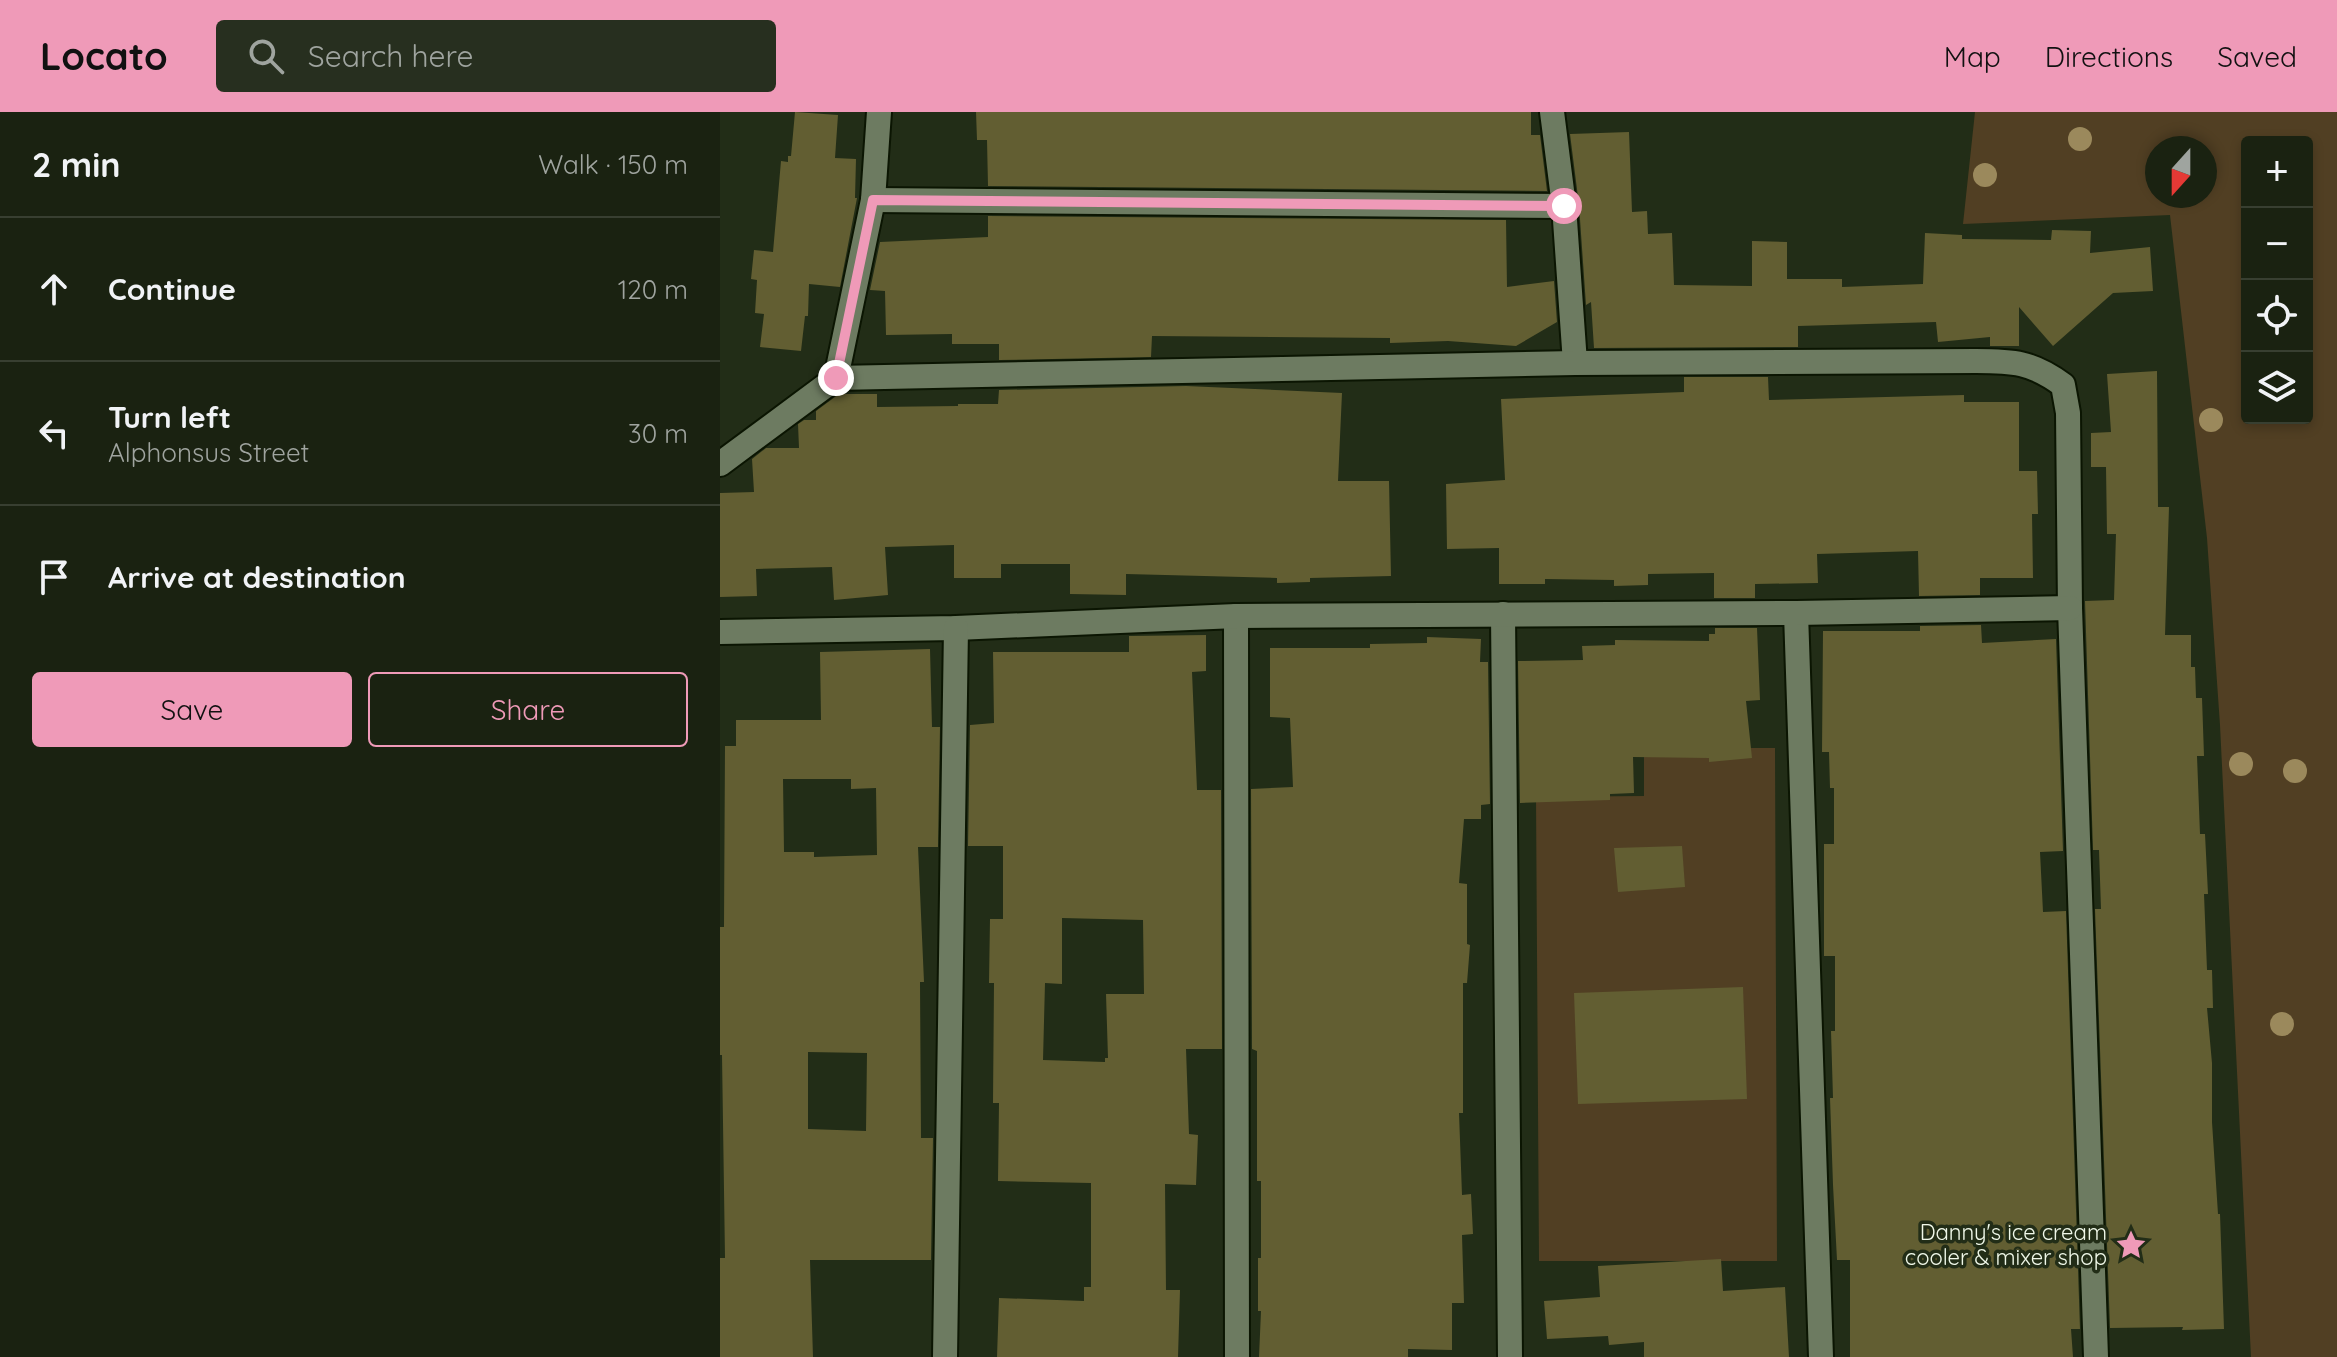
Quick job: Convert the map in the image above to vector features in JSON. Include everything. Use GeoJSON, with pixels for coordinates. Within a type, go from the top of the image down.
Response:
{"type":"FeatureCollection","features":[{"type":"Feature","properties":{"kind":"street"},"geometry":{"type":"LineString","coordinates":[[836,378],[873,200],[879,112]]}},
{"type":"Feature","properties":{"kind":"street"},"geometry":{"type":"LineString","coordinates":[[1552,112],[1564,206],[1575,363]]}},
{"type":"Feature","properties":{"kind":"street"},"geometry":{"type":"LineString","coordinates":[[873,200],[1564,206]]}},
{"type":"Feature","properties":{"kind":"street"},"geometry":{"type":"LineString","coordinates":[[720,464],[836,378],[1575,363],[1976,361],[2019,362],[2045,371],[2063,385],[2068,413],[2070,608],[2096,1357]]}},
{"type":"Feature","properties":{"kind":"street"},"geometry":{"type":"LineString","coordinates":[[720,632],[956,628],[1236,616],[2070,608]]}},
{"type":"Feature","properties":{"kind":"street"},"geometry":{"type":"LineString","coordinates":[[1796,613],[1821,1357]]}},
{"type":"Feature","properties":{"kind":"street"},"geometry":{"type":"LineString","coordinates":[[1503,614],[1510,1357]]}},
{"type":"Feature","properties":{"kind":"street"},"geometry":{"type":"LineString","coordinates":[[1236,616],[1237,1357]]}},
{"type":"Feature","properties":{"kind":"street"},"geometry":{"type":"LineString","coordinates":[[945,1357],[956,628]]}},
{"type":"Feature","properties":{"kind":"shaded area"},"geometry":{"type":"Polygon","coordinates":[[[1975,112],[2337,112],[2337,1357],[2251,1357],[2220,725],[2207,538],[2170,215],[1963,224],[1975,112]]]}},
{"type":"Feature","properties":{"kind":"shaded area"},"geometry":{"type":"Polygon","coordinates":[[[1644,748],[1775,748],[1777,1261],[1539,1261],[1536,797],[1644,796],[1644,748]]]}},
{"type":"Feature","properties":{"kind":"building"},"geometry":{"type":"Polygon","coordinates":[[[795,112],[838,115],[835,158],[856,159],[857,198],[840,287],[809,284],[808,316],[805,316],[801,351],[760,347],[764,314],[755,313],[757,280],[751,279],[754,250],[773,252],[781,161],[788,162],[788,156],[791,156],[795,112]]]}},
{"type":"Feature","properties":{"kind":"building"},"geometry":{"type":"Polygon","coordinates":[[[976,112],[1531,112],[1531,135],[1540,135],[1547,191],[988,186],[987,140],[977,140],[976,112]]]}},
{"type":"Feature","properties":{"kind":"building"},"geometry":{"type":"Polygon","coordinates":[[[1629,132],[1632,212],[1647,211],[1648,234],[1672,233],[1674,285],[1752,286],[1752,241],[1787,242],[1787,279],[1842,279],[1842,287],[1923,284],[1925,233],[1962,235],[1962,239],[2051,240],[2052,230],[2091,231],[2090,253],[2150,247],[2153,291],[2113,293],[2053,346],[2019,307],[2019,346],[1990,346],[1990,337],[1938,342],[1936,322],[1798,326],[1798,347],[1594,348],[1591,302],[1586,305],[1570,134],[1629,132]]]}},
{"type":"Feature","properties":{"kind":"building"},"geometry":{"type":"Polygon","coordinates":[[[988,216],[1506,220],[1507,287],[1554,281],[1557,322],[1516,346],[1448,341],[1390,343],[1390,338],[1152,336],[1151,357],[999,360],[999,344],[952,344],[952,334],[886,335],[885,291],[870,290],[880,242],[988,237],[988,216]]]}},
{"type":"Feature","properties":{"kind":"building"},"geometry":{"type":"Polygon","coordinates":[[[2157,371],[2158,507],[2169,507],[2165,635],[2191,635],[2191,667],[2195,667],[2196,698],[2202,698],[2204,756],[2197,756],[2200,834],[2205,834],[2208,894],[2204,894],[2207,970],[2212,970],[2213,1008],[2207,1008],[2224,1329],[2110,1328],[2095,909],[2101,909],[2099,850],[2093,850],[2085,601],[2114,600],[2116,534],[2107,534],[2106,467],[2091,467],[2091,433],[2111,432],[2107,374],[2157,371]]]}},
{"type":"Feature","properties":{"kind":"building"},"geometry":{"type":"Polygon","coordinates":[[[1684,377],[1768,377],[1769,400],[1964,395],[1964,402],[2019,402],[2019,471],[2037,471],[2038,514],[2032,514],[2033,578],[1980,578],[1980,595],[1919,596],[1918,551],[1817,554],[1818,583],[1755,584],[1755,598],[1714,598],[1714,573],[1648,574],[1648,585],[1614,586],[1614,580],[1545,579],[1545,584],[1499,584],[1499,548],[1447,549],[1446,484],[1505,480],[1501,399],[1684,392],[1684,377]]]}},
{"type":"Feature","properties":{"kind":"building"},"geometry":{"type":"Polygon","coordinates":[[[1186,386],[1342,393],[1338,481],[1389,481],[1391,576],[1310,578],[1310,582],[1277,583],[1277,578],[1126,574],[1126,595],[1070,594],[1070,564],[1001,564],[1001,578],[954,578],[954,545],[885,547],[888,595],[834,600],[832,567],[756,569],[757,596],[720,597],[720,493],[754,492],[752,459],[766,448],[799,448],[798,424],[804,420],[816,420],[816,411],[839,394],[877,394],[877,407],[958,406],[998,404],[999,390],[1186,386]]]}},
{"type":"Feature","properties":{"kind":"building"},"geometry":{"type":"Polygon","coordinates":[[[1981,625],[1982,643],[2056,639],[2063,851],[2040,852],[2043,912],[2066,911],[2080,1329],[2071,1329],[2073,1357],[1850,1357],[1850,1260],[1837,1260],[1833,1185],[1830,1098],[1833,1098],[1831,1031],[1835,1031],[1835,956],[1824,956],[1824,844],[1834,844],[1834,788],[1830,788],[1829,752],[1822,752],[1823,631],[1920,631],[1920,626],[1981,625]]]}},
{"type":"Feature","properties":{"kind":"building"},"geometry":{"type":"Polygon","coordinates":[[[1715,628],[1757,628],[1760,700],[1746,701],[1752,758],[1709,762],[1709,758],[1633,757],[1634,793],[1610,794],[1610,800],[1520,803],[1518,661],[1583,660],[1582,646],[1615,645],[1615,640],[1709,641],[1709,634],[1715,634],[1715,628]]]}},
{"type":"Feature","properties":{"kind":"building"},"geometry":{"type":"Polygon","coordinates":[[[1206,635],[1206,671],[1192,672],[1197,790],[1221,790],[1222,1049],[1186,1049],[1189,1134],[1198,1135],[1196,1185],[1165,1184],[1166,1290],[1180,1290],[1178,1357],[997,1357],[999,1298],[1084,1301],[1084,1287],[1091,1287],[1091,1183],[998,1181],[999,1103],[993,1103],[994,983],[989,983],[990,919],[1003,919],[1003,846],[968,846],[970,725],[994,723],[993,652],[1129,652],[1129,636],[1206,635]],[[1062,918],[1062,984],[1045,983],[1043,1060],[1105,1062],[1108,1058],[1106,994],[1144,994],[1143,920],[1062,918]]]}},
{"type":"Feature","properties":{"kind":"building"},"geometry":{"type":"Polygon","coordinates":[[[1427,637],[1481,639],[1480,662],[1488,662],[1490,804],[1481,805],[1481,819],[1464,819],[1459,883],[1467,884],[1467,944],[1470,945],[1467,983],[1463,983],[1463,1113],[1459,1113],[1462,1195],[1471,1194],[1473,1234],[1462,1235],[1464,1303],[1452,1303],[1452,1350],[1408,1349],[1408,1357],[1259,1357],[1261,1181],[1257,1181],[1257,1051],[1252,1049],[1251,789],[1293,787],[1290,718],[1270,717],[1270,648],[1370,648],[1370,644],[1427,643],[1427,637]]]}},
{"type":"Feature","properties":{"kind":"building"},"geometry":{"type":"Polygon","coordinates":[[[930,649],[932,727],[940,727],[938,847],[918,847],[924,982],[920,982],[921,1138],[933,1138],[931,1260],[810,1260],[813,1357],[720,1357],[720,1258],[725,1258],[720,927],[724,927],[725,746],[736,746],[736,720],[821,720],[820,652],[930,649]],[[783,779],[784,852],[814,852],[814,857],[877,855],[876,788],[851,789],[851,779],[783,779]],[[808,1052],[808,1129],[866,1131],[867,1053],[808,1052]]]}},
{"type":"Feature","properties":{"kind":"building"},"geometry":{"type":"Polygon","coordinates":[[[1682,846],[1685,887],[1618,892],[1614,848],[1682,846]]]}},
{"type":"Feature","properties":{"kind":"building"},"geometry":{"type":"Polygon","coordinates":[[[1743,987],[1747,1099],[1578,1104],[1574,993],[1743,987]]]}},
{"type":"Feature","properties":{"kind":"building"},"geometry":{"type":"Polygon","coordinates":[[[1721,1259],[1723,1291],[1785,1287],[1789,1357],[1644,1357],[1644,1342],[1609,1345],[1608,1336],[1547,1339],[1544,1301],[1600,1297],[1598,1266],[1721,1259]]]}},
{"type":"Feature","properties":{"kind":"place","name":"Danny's ice cream cooler & mixer shop"},"geometry":{"type":"Point","coordinates":[2131,1245]}},
{"type":"Feature","properties":{"kind":"route"},"geometry":{"type":"LineString","coordinates":[[836,378],[873,200],[1564,206]]}}]}
